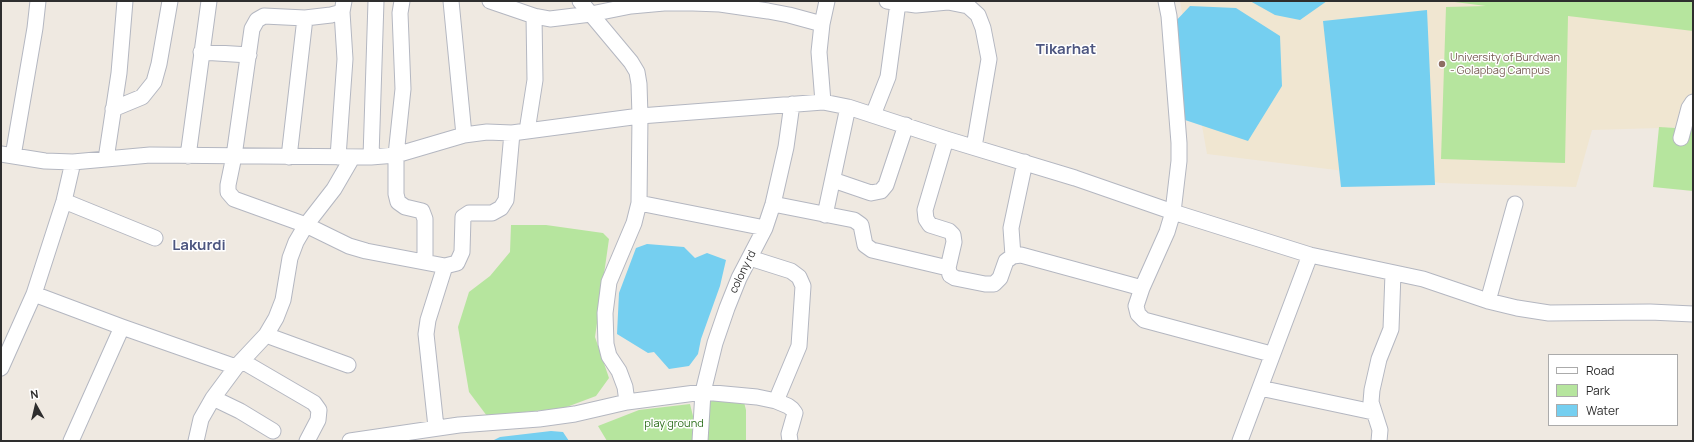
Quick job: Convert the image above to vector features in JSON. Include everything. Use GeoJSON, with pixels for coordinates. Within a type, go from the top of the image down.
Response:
{"type":"FeatureCollection","features":[{"type":"Feature","properties":{"kind":"street"},"geometry":{"type":"LineString","coordinates":[[38,1],[36,28],[7,155],[45,161],[73,162],[150,155],[345,158],[371,157],[396,155],[464,135],[487,132],[520,132],[640,116],[823,102],[848,106],[946,139],[1025,162],[1173,212],[1310,255],[1423,280],[1488,301],[1517,308],[1549,313],[1650,312],[1693,314]]}},
{"type":"Feature","properties":{"kind":"street"},"geometry":{"type":"LineString","coordinates":[[106,160],[119,73],[125,1]]}},
{"type":"Feature","properties":{"kind":"street"},"geometry":{"type":"LineString","coordinates":[[113,109],[142,97],[154,82],[159,64],[170,1]]}},
{"type":"Feature","properties":{"kind":"street"},"geometry":{"type":"LineString","coordinates":[[188,156],[209,1]]}},
{"type":"Feature","properties":{"kind":"street"},"geometry":{"type":"LineString","coordinates":[[371,157],[376,1]]}},
{"type":"Feature","properties":{"kind":"street"},"geometry":{"type":"LineString","coordinates":[[402,1],[400,13],[403,89],[396,155],[396,194],[398,202],[405,207],[422,212],[425,219],[425,262]]}},
{"type":"Feature","properties":{"kind":"street"},"geometry":{"type":"LineString","coordinates":[[451,1],[464,135]]}},
{"type":"Feature","properties":{"kind":"street"},"geometry":{"type":"LineString","coordinates":[[490,1],[534,16],[550,19],[591,14],[630,4],[720,3],[789,14],[822,24]]}},
{"type":"Feature","properties":{"kind":"street"},"geometry":{"type":"LineString","coordinates":[[580,1],[617,44],[637,72],[640,116],[639,203],[634,223],[617,260],[609,282],[605,314],[609,356],[619,371],[625,387],[627,402]]}},
{"type":"Feature","properties":{"kind":"street"},"geometry":{"type":"LineString","coordinates":[[823,102],[819,52],[822,24],[827,1]]}},
{"type":"Feature","properties":{"kind":"street"},"geometry":{"type":"LineString","coordinates":[[1166,1],[1169,16],[1179,143],[1173,212],[1167,232],[1142,288],[1136,306],[1138,314],[1144,320],[1271,354]]}},
{"type":"Feature","properties":{"kind":"street"},"geometry":{"type":"LineString","coordinates":[[873,115],[888,77],[892,2],[916,5],[948,2],[968,6],[978,15],[983,28],[989,59],[974,147]]}},
{"type":"Feature","properties":{"kind":"street"},"geometry":{"type":"LineString","coordinates":[[343,6],[331,15],[305,18],[264,16],[256,20],[252,29],[228,192],[234,199],[306,225],[355,248],[445,266],[457,263],[462,252],[463,217],[469,213],[492,213],[501,208],[506,200],[520,132],[534,80],[534,16]]}},
{"type":"Feature","properties":{"kind":"street"},"geometry":{"type":"LineString","coordinates":[[196,441],[201,419],[213,398],[239,364],[266,335],[276,318],[283,300],[290,258],[296,242],[306,225],[334,189],[345,158],[345,59],[343,6]]}},
{"type":"Feature","properties":{"kind":"street"},"geometry":{"type":"LineString","coordinates":[[289,157],[305,18]]}},
{"type":"Feature","properties":{"kind":"street"},"geometry":{"type":"LineString","coordinates":[[201,52],[249,55]]}},
{"type":"Feature","properties":{"kind":"street"},"geometry":{"type":"LineString","coordinates":[[1681,138],[1689,108],[1693,102]]}},
{"type":"Feature","properties":{"kind":"street","name":"colony rd"},"geometry":{"type":"LineString","coordinates":[[700,441],[703,392],[715,343],[739,278],[765,228],[773,204],[786,147],[792,104]]}},
{"type":"Feature","properties":{"kind":"street"},"geometry":{"type":"LineString","coordinates":[[826,215],[848,106]]}},
{"type":"Feature","properties":{"kind":"street"},"geometry":{"type":"LineString","coordinates":[[833,180],[871,193],[881,191],[886,185],[906,125]]}},
{"type":"Feature","properties":{"kind":"street"},"geometry":{"type":"LineString","coordinates":[[946,139],[925,210],[926,219],[930,224],[949,231],[953,235],[954,242],[948,268],[950,275],[955,278],[985,284],[994,284],[1000,278],[1006,261],[1012,256],[1021,255],[1142,288]]}},
{"type":"Feature","properties":{"kind":"street"},"geometry":{"type":"LineString","coordinates":[[1,368],[34,294],[64,201],[73,162]]}},
{"type":"Feature","properties":{"kind":"street"},"geometry":{"type":"LineString","coordinates":[[1012,256],[1011,228],[1025,162]]}},
{"type":"Feature","properties":{"kind":"street"},"geometry":{"type":"LineString","coordinates":[[64,201],[155,238]]}},
{"type":"Feature","properties":{"kind":"street"},"geometry":{"type":"LineString","coordinates":[[639,203],[765,228]]}},
{"type":"Feature","properties":{"kind":"street"},"geometry":{"type":"LineString","coordinates":[[773,204],[854,220],[861,225],[865,245],[872,250],[948,268]]}},
{"type":"Feature","properties":{"kind":"street"},"geometry":{"type":"LineString","coordinates":[[1488,301],[1515,204]]}},
{"type":"Feature","properties":{"kind":"street"},"geometry":{"type":"LineString","coordinates":[[1240,441],[1271,354],[1310,255]]}},
{"type":"Feature","properties":{"kind":"street"},"geometry":{"type":"LineString","coordinates":[[750,258],[792,271],[799,277],[803,286],[799,346],[776,401]]}},
{"type":"Feature","properties":{"kind":"street"},"geometry":{"type":"LineString","coordinates":[[436,427],[426,334],[428,320],[445,266]]}},
{"type":"Feature","properties":{"kind":"street"},"geometry":{"type":"LineString","coordinates":[[1379,441],[1380,430],[1371,402],[1376,372],[1391,329],[1393,273]]}},
{"type":"Feature","properties":{"kind":"street"},"geometry":{"type":"LineString","coordinates":[[34,294],[122,327],[239,364],[314,403],[319,410],[318,420],[307,441]]}},
{"type":"Feature","properties":{"kind":"street"},"geometry":{"type":"LineString","coordinates":[[71,441],[122,327]]}},
{"type":"Feature","properties":{"kind":"street"},"geometry":{"type":"LineString","coordinates":[[266,335],[348,365]]}},
{"type":"Feature","properties":{"kind":"street"},"geometry":{"type":"LineString","coordinates":[[1260,388],[1374,412]]}},
{"type":"Feature","properties":{"kind":"street"},"geometry":{"type":"LineString","coordinates":[[350,441],[436,427],[539,419],[575,414],[627,402],[703,392],[757,397],[776,401],[788,406],[794,413],[789,434],[790,441]]}},
{"type":"Feature","properties":{"kind":"street"},"geometry":{"type":"LineString","coordinates":[[213,398],[240,411],[273,431]]}},
{"type":"Feature","properties":{"kind":"shaded area","name":"University of Burdwan - Golapbag Campus"},"geometry":{"type":"Polygon","coordinates":[[[1180,1],[1693,1],[1693,127],[1592,130],[1576,187],[1441,183],[1207,154],[1180,1]]]}},
{"type":"Feature","properties":{"kind":"green space"},"geometry":{"type":"Polygon","coordinates":[[[1447,1],[1693,1],[1693,31],[1568,16],[1565,163],[1441,159],[1446,7],[1486,6],[1447,1]]]}},
{"type":"Feature","properties":{"kind":"green space"},"geometry":{"type":"Polygon","coordinates":[[[1659,127],[1693,129],[1693,191],[1653,187],[1659,127]]]}},
{"type":"Feature","properties":{"kind":"green space"},"geometry":{"type":"Polygon","coordinates":[[[511,225],[546,225],[603,233],[609,239],[595,337],[609,378],[596,396],[564,408],[487,416],[469,392],[458,327],[469,292],[490,276],[510,252],[511,225]]]}},
{"type":"Feature","properties":{"kind":"green space"},"geometry":{"type":"Polygon","coordinates":[[[705,395],[743,398],[746,410],[746,441],[701,441],[705,395]]]}},
{"type":"Feature","properties":{"kind":"green space","name":"play ground"},"geometry":{"type":"Polygon","coordinates":[[[690,404],[693,416],[693,441],[607,441],[598,426],[639,410],[690,404]]]}},
{"type":"Feature","properties":{"kind":"water"},"geometry":{"type":"Polygon","coordinates":[[[1250,1],[1327,1],[1300,20],[1275,15],[1250,1]]]}},
{"type":"Feature","properties":{"kind":"water"},"geometry":{"type":"Polygon","coordinates":[[[1190,6],[1236,8],[1280,36],[1282,86],[1248,141],[1179,118],[1173,24],[1190,6]]]}},
{"type":"Feature","properties":{"kind":"water"},"geometry":{"type":"Polygon","coordinates":[[[1427,10],[1435,185],[1341,187],[1323,21],[1427,10]]]}},
{"type":"Feature","properties":{"kind":"water"},"geometry":{"type":"Polygon","coordinates":[[[647,244],[684,247],[695,258],[707,253],[726,260],[720,286],[701,339],[698,354],[689,366],[669,369],[654,352],[648,353],[617,334],[619,293],[636,248],[647,244]]]}},
{"type":"Feature","properties":{"kind":"water"},"geometry":{"type":"Polygon","coordinates":[[[551,431],[563,432],[569,441],[492,441],[500,437],[551,431]]]}},
{"type":"Feature","properties":{"kind":"place","name":"University of Burdwan - Golapbag Campus"},"geometry":{"type":"Point","coordinates":[1442,64]}},
{"type":"Feature","properties":{"kind":"district","name":"Tikarhat"},"geometry":{"type":"Point","coordinates":[1066,50]}},
{"type":"Feature","properties":{"kind":"district","name":"Lakurdi"},"geometry":{"type":"Point","coordinates":[199,246]}}]}
